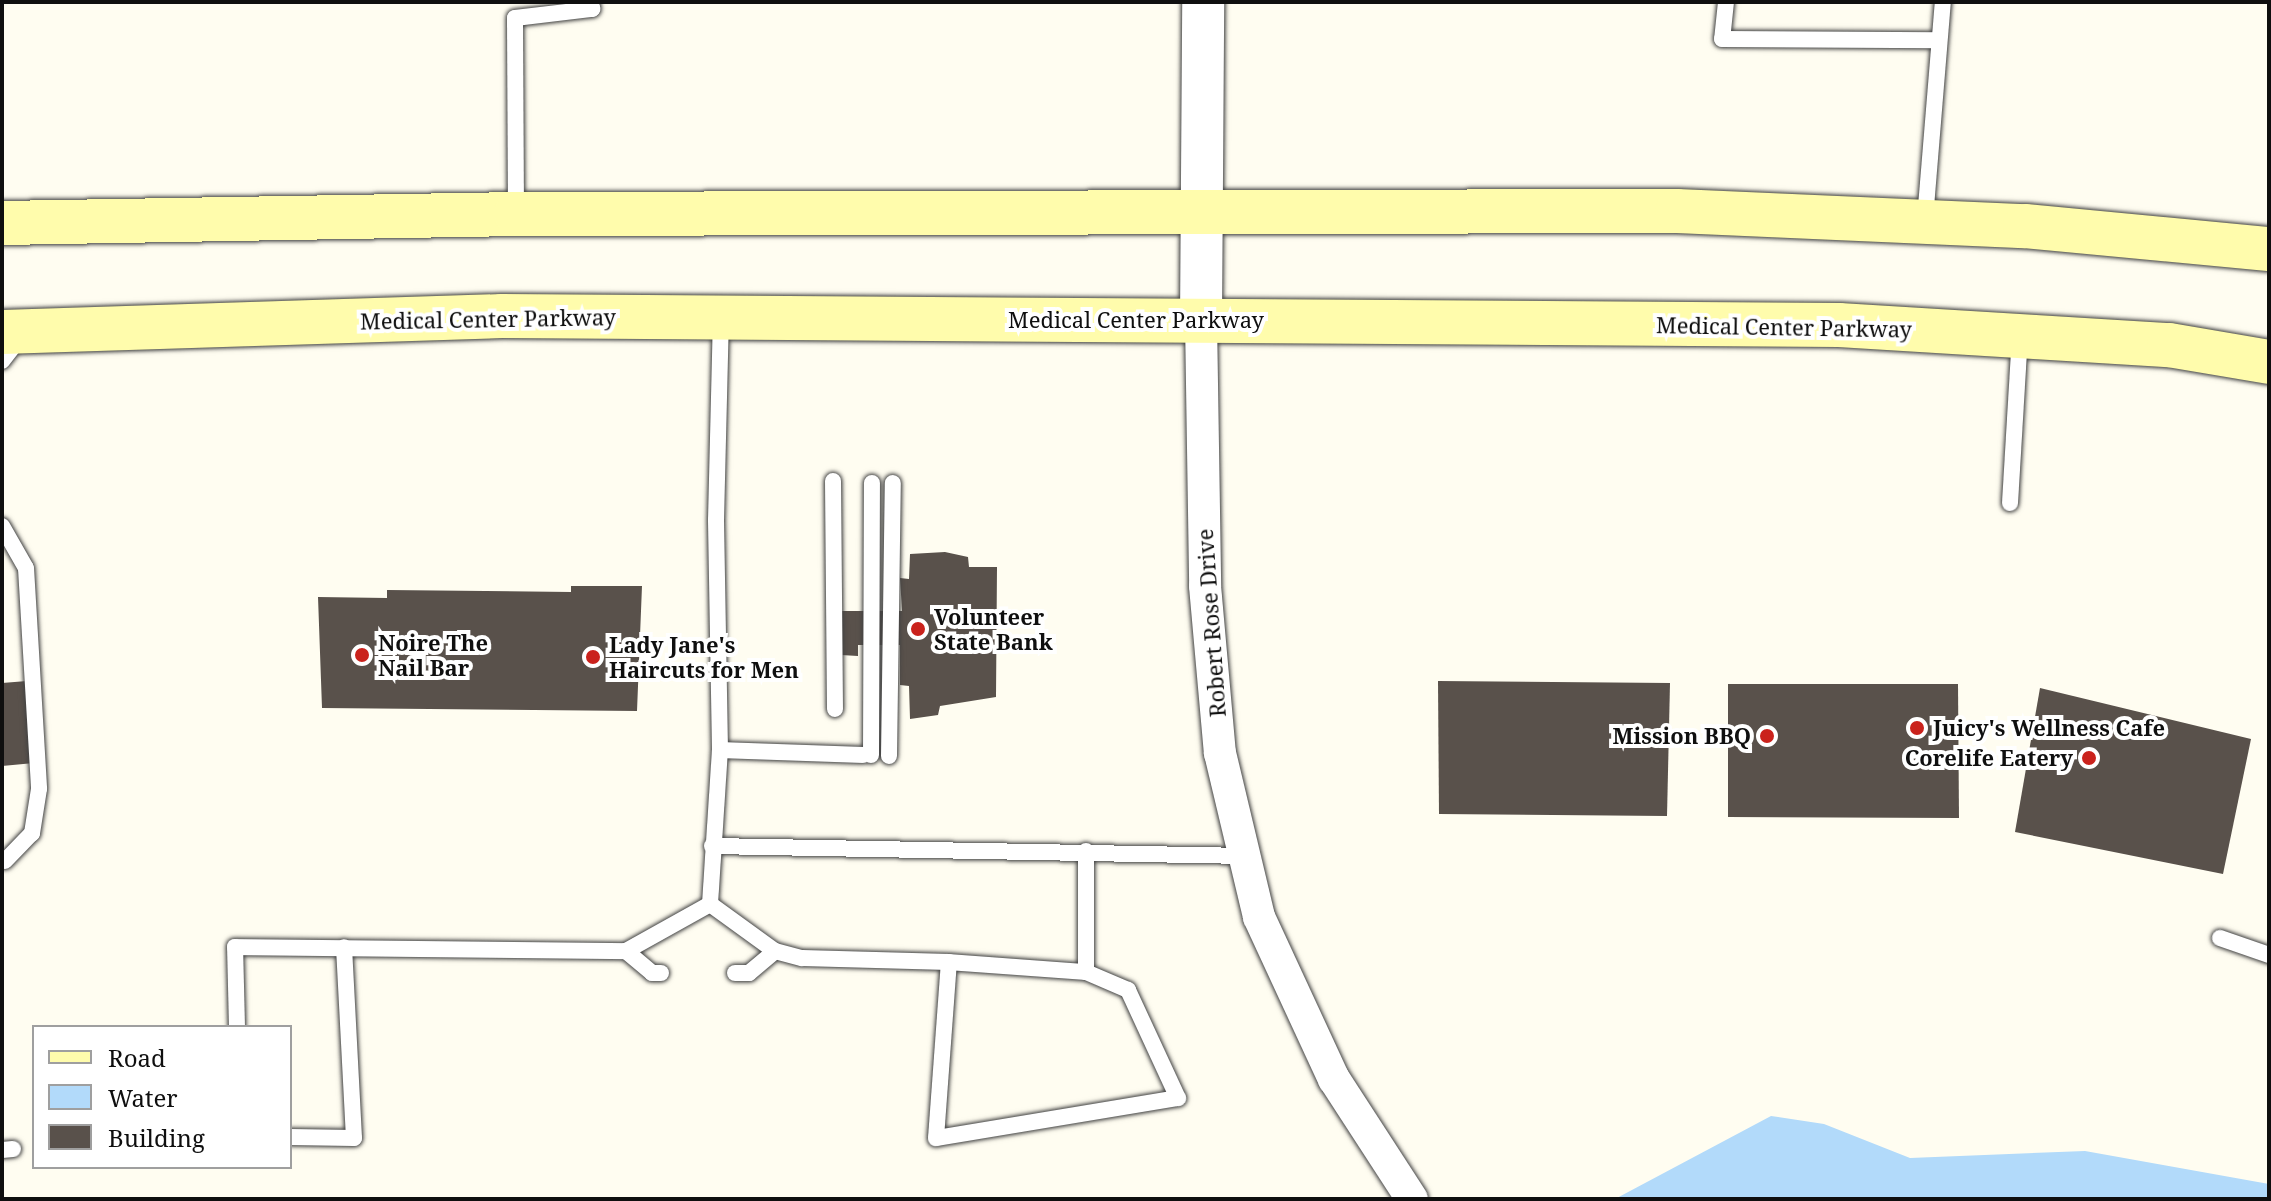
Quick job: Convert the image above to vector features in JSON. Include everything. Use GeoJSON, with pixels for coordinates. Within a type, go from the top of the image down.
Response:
{"type":"FeatureCollection","features":[{"type":"Feature","properties":{"kind":"main road"},"geometry":{"type":"LineString","coordinates":[[2,223],[516,214],[1677,211],[1925,222],[2269,249]]}},
{"type":"Feature","properties":{"kind":"main road","name":"Medical Center Parkway"},"geometry":{"type":"LineString","coordinates":[[10,341],[502,316],[1839,325],[2169,345],[2269,362]]}},
{"type":"Feature","properties":{"kind":"street","name":"Robert Rose Drive"},"geometry":{"type":"LineString","coordinates":[[1203,2],[1200,210],[1205,586],[1220,753],[1259,917],[1334,1079],[1412,1199]]}},
{"type":"Feature","properties":{"kind":"lane"},"geometry":{"type":"LineString","coordinates":[[516,214],[515,18],[592,9],[591,2]]}},
{"type":"Feature","properties":{"kind":"lane"},"geometry":{"type":"LineString","coordinates":[[1726,2],[1722,39],[1939,40]]}},
{"type":"Feature","properties":{"kind":"lane"},"geometry":{"type":"LineString","coordinates":[[1925,222],[1943,2]]}},
{"type":"Feature","properties":{"kind":"lane"},"geometry":{"type":"LineString","coordinates":[[710,904],[720,750],[716,520],[721,317]]}},
{"type":"Feature","properties":{"kind":"lane"},"geometry":{"type":"LineString","coordinates":[[2010,503],[2020,336]]}},
{"type":"Feature","properties":{"kind":"lane"},"geometry":{"type":"LineString","coordinates":[[833,481],[835,709]]}},
{"type":"Feature","properties":{"kind":"lane"},"geometry":{"type":"LineString","coordinates":[[720,750],[867,755],[872,483]]}},
{"type":"Feature","properties":{"kind":"lane"},"geometry":{"type":"LineString","coordinates":[[889,756],[893,483]]}},
{"type":"Feature","properties":{"kind":"lane"},"geometry":{"type":"LineString","coordinates":[[2,526],[26,568],[39,789],[32,833],[5,861]]}},
{"type":"Feature","properties":{"kind":"lane"},"geometry":{"type":"LineString","coordinates":[[712,846],[1245,856]]}},
{"type":"Feature","properties":{"kind":"lane"},"geometry":{"type":"LineString","coordinates":[[1086,851],[1086,972]]}},
{"type":"Feature","properties":{"kind":"lane"},"geometry":{"type":"LineString","coordinates":[[710,904],[775,951],[802,958],[949,962],[1086,972],[1128,990],[1178,1098],[936,1138],[949,962]]}},
{"type":"Feature","properties":{"kind":"lane"},"geometry":{"type":"LineString","coordinates":[[237,1025],[235,947],[626,951],[710,904]]}},
{"type":"Feature","properties":{"kind":"lane"},"geometry":{"type":"LineString","coordinates":[[2220,938],[2269,955]]}},
{"type":"Feature","properties":{"kind":"lane"},"geometry":{"type":"LineString","coordinates":[[292,1137],[354,1138],[344,947]]}},
{"type":"Feature","properties":{"kind":"lane"},"geometry":{"type":"LineString","coordinates":[[626,951],[652,973],[661,973]]}},
{"type":"Feature","properties":{"kind":"lane"},"geometry":{"type":"LineString","coordinates":[[735,973],[749,973],[775,951]]}},
{"type":"Feature","properties":{"kind":"water"},"geometry":{"type":"Polygon","coordinates":[[[1771,1116],[1824,1124],[1910,1158],[2085,1151],[2269,1184],[2269,1199],[1615,1199],[1771,1116]]]}},
{"type":"Feature","properties":{"kind":"building","name":"Volunteer State Bank"},"geometry":{"type":"Polygon","coordinates":[[[945,552],[968,557],[969,567],[997,567],[996,697],[940,706],[938,715],[910,719],[909,686],[900,685],[900,645],[858,645],[858,656],[841,655],[840,611],[902,611],[900,578],[909,579],[910,554],[945,552]]]}},
{"type":"Feature","properties":{"kind":"building"},"geometry":{"type":"Polygon","coordinates":[[[571,586],[642,586],[637,711],[322,708],[318,597],[387,598],[387,590],[571,592],[571,586]]]}},
{"type":"Feature","properties":{"kind":"building"},"geometry":{"type":"Polygon","coordinates":[[[27,681],[34,763],[2,766],[2,683],[27,681]]]}},
{"type":"Feature","properties":{"kind":"building"},"geometry":{"type":"Polygon","coordinates":[[[1438,681],[1670,683],[1667,816],[1439,814],[1438,681]]]}},
{"type":"Feature","properties":{"kind":"building"},"geometry":{"type":"Polygon","coordinates":[[[1728,684],[1958,684],[1959,818],[1728,817],[1728,684]]]}},
{"type":"Feature","properties":{"kind":"building"},"geometry":{"type":"Polygon","coordinates":[[[2040,688],[2251,739],[2223,874],[2015,832],[2040,688]]]}},
{"type":"Feature","properties":{"kind":"place","name":"Volunteer State Bank"},"geometry":{"type":"Point","coordinates":[918,629]}},
{"type":"Feature","properties":{"kind":"place","name":"Noire The Nail Bar"},"geometry":{"type":"Point","coordinates":[362,655]}},
{"type":"Feature","properties":{"kind":"place","name":"Lady Jane's Haircuts for Men"},"geometry":{"type":"Point","coordinates":[593,657]}},
{"type":"Feature","properties":{"kind":"place","name":"Juicy's Wellness Cafe"},"geometry":{"type":"Point","coordinates":[1917,728]}},
{"type":"Feature","properties":{"kind":"place","name":"Mission BBQ"},"geometry":{"type":"Point","coordinates":[1767,736]}},
{"type":"Feature","properties":{"kind":"place","name":"Corelife Eatery"},"geometry":{"type":"Point","coordinates":[2089,758]}}]}
